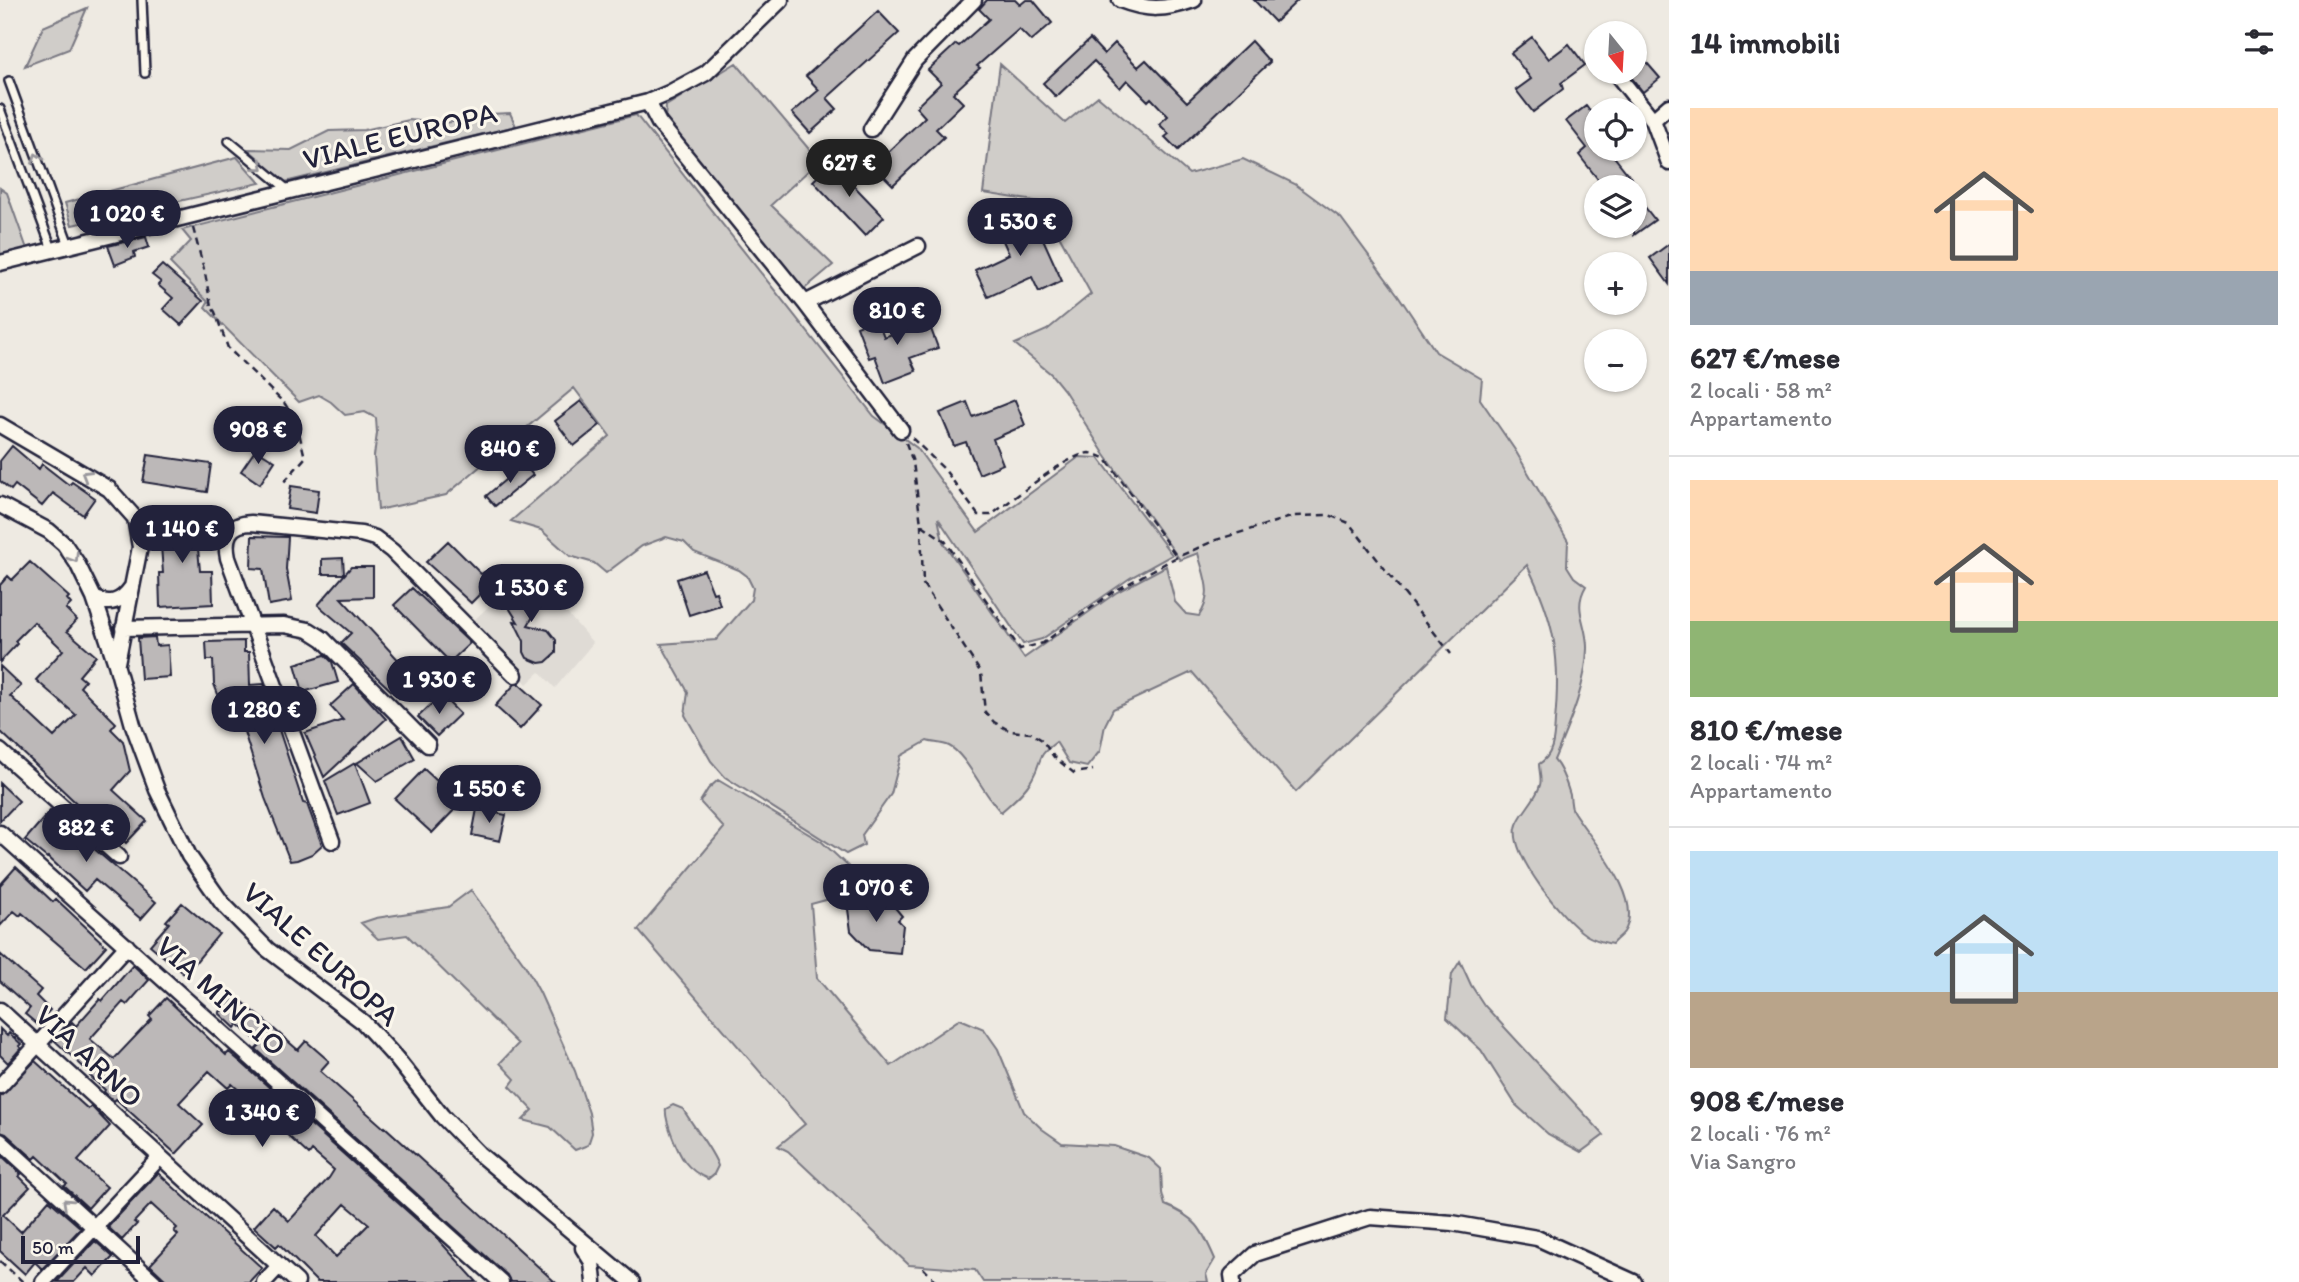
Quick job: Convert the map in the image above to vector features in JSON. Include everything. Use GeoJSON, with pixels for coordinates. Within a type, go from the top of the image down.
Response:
{"type":"FeatureCollection","features":[{"type":"Feature","properties":{"kind":"street","name":"VIALE EUROPA"},"geometry":{"type":"LineString","coordinates":[[0,263],[648,102],[706,72],[782,0]]}},
{"type":"Feature","properties":{"kind":"street"},"geometry":{"type":"LineString","coordinates":[[871,129],[915,60],[974,0]]}},
{"type":"Feature","properties":{"kind":"street"},"geometry":{"type":"LineString","coordinates":[[1120,0],[1140,8],[1171,8],[1194,0]]}},
{"type":"Feature","properties":{"kind":"street"},"geometry":{"type":"LineString","coordinates":[[1624,84],[1653,120],[1669,163]]}},
{"type":"Feature","properties":{"kind":"street"},"geometry":{"type":"LineString","coordinates":[[648,102],[659,123],[806,303],[901,430]]}},
{"type":"Feature","properties":{"kind":"street"},"geometry":{"type":"LineString","coordinates":[[1653,120],[1669,106]]}},
{"type":"Feature","properties":{"kind":"street"},"geometry":{"type":"LineString","coordinates":[[806,303],[918,246]]}},
{"type":"Feature","properties":{"kind":"street"},"geometry":{"type":"LineString","coordinates":[[0,425],[109,489],[135,518],[140,547],[116,664]]}},
{"type":"Feature","properties":{"kind":"street","name":"VIALE EUROPA"},"geometry":{"type":"LineString","coordinates":[[0,505],[38,524],[64,544],[85,577],[116,664],[133,725],[162,801],[189,856],[215,894],[260,943],[363,1022],[396,1058],[430,1103],[506,1178],[632,1282]]}},
{"type":"Feature","properties":{"kind":"street"},"geometry":{"type":"LineString","coordinates":[[332,841],[227,552],[226,540],[230,530],[251,523],[361,534],[375,538],[515,675]]}},
{"type":"Feature","properties":{"kind":"street"},"geometry":{"type":"LineString","coordinates":[[94,598],[107,603],[118,601],[126,596],[134,585]]}},
{"type":"Feature","properties":{"kind":"street"},"geometry":{"type":"LineString","coordinates":[[123,628],[289,625],[309,630],[319,636],[428,745]]}},
{"type":"Feature","properties":{"kind":"street"},"geometry":{"type":"LineString","coordinates":[[0,751],[119,857]]}},
{"type":"Feature","properties":{"kind":"street","name":"VIA MINCIO"},"geometry":{"type":"LineString","coordinates":[[0,833],[501,1282]]}},
{"type":"Feature","properties":{"kind":"street"},"geometry":{"type":"LineString","coordinates":[[0,1086],[127,946]]}},
{"type":"Feature","properties":{"kind":"street","name":"VIA ARNO"},"geometry":{"type":"LineString","coordinates":[[0,1010],[297,1282]]}},
{"type":"Feature","properties":{"kind":"street"},"geometry":{"type":"LineString","coordinates":[[0,1141],[153,1282]]}},
{"type":"Feature","properties":{"kind":"street"},"geometry":{"type":"LineString","coordinates":[[43,1282],[160,1157]]}},
{"type":"Feature","properties":{"kind":"street"},"geometry":{"type":"LineString","coordinates":[[1233,1282],[1232,1275],[1255,1254],[1370,1217],[1452,1223],[1537,1238],[1634,1282]]}},
{"type":"Feature","properties":{"kind":"street"},"geometry":{"type":"LineString","coordinates":[[573,1233],[592,1262],[594,1282]]}},
{"type":"Feature","properties":{"kind":"street"},"geometry":{"type":"LineString","coordinates":[[264,1282],[279,1266]]}},
{"type":"Feature","properties":{"kind":"lane"},"geometry":{"type":"LineString","coordinates":[[142,0],[145,73]]}},
{"type":"Feature","properties":{"kind":"lane"},"geometry":{"type":"LineString","coordinates":[[9,81],[69,245]]}},
{"type":"Feature","properties":{"kind":"lane"},"geometry":{"type":"LineString","coordinates":[[0,108],[52,248]]}},
{"type":"Feature","properties":{"kind":"lane"},"geometry":{"type":"LineString","coordinates":[[229,141],[290,191]]}},
{"type":"Feature","properties":{"kind":"path"},"geometry":{"type":"LineString","coordinates":[[189,215],[211,306],[228,348],[285,404],[297,424],[304,458],[282,484]]}},
{"type":"Feature","properties":{"kind":"path"},"geometry":{"type":"LineString","coordinates":[[901,430],[913,463],[921,524],[923,584],[981,673],[981,695],[985,712],[994,722],[1010,731],[1031,733],[1042,740],[1054,757],[1074,773],[1093,770]]}},
{"type":"Feature","properties":{"kind":"path"},"geometry":{"type":"LineString","coordinates":[[901,430],[913,438],[945,470],[978,515],[991,515],[1063,464],[1083,454],[1093,453],[1105,458],[1177,557]]}},
{"type":"Feature","properties":{"kind":"path"},"geometry":{"type":"LineString","coordinates":[[921,524],[945,541],[1020,649],[1043,643],[1114,592],[1177,557],[1216,540],[1294,516],[1329,515],[1349,523],[1451,654]]}},
{"type":"Feature","properties":{"kind":"path"},"geometry":{"type":"LineString","coordinates":[[0,1261],[23,1282]]}},
{"type":"Feature","properties":{"kind":"path"},"geometry":{"type":"LineString","coordinates":[[923,1268],[937,1282]]}},
{"type":"Feature","properties":{"kind":"shaded area"},"geometry":{"type":"Polygon","coordinates":[[[87,8],[69,49],[25,66],[43,27],[87,8]]]}},
{"type":"Feature","properties":{"kind":"shaded area"},"geometry":{"type":"Polygon","coordinates":[[[736,63],[819,161],[771,205],[833,265],[803,290],[665,120],[666,106],[736,63]]]}},
{"type":"Feature","properties":{"kind":"shaded area"},"geometry":{"type":"Polygon","coordinates":[[[1000,64],[1065,123],[1098,96],[1189,174],[1243,159],[1295,184],[1341,218],[1436,352],[1482,379],[1480,399],[1515,450],[1568,541],[1567,566],[1574,577],[1586,586],[1580,610],[1587,640],[1586,663],[1575,706],[1554,760],[1570,795],[1573,811],[1613,869],[1628,903],[1629,918],[1624,932],[1612,944],[1586,935],[1552,902],[1530,870],[1517,840],[1517,823],[1535,797],[1541,780],[1539,764],[1548,756],[1552,745],[1557,699],[1556,659],[1550,622],[1527,565],[1296,792],[1192,672],[1113,709],[1105,725],[1100,751],[1087,767],[1069,763],[1056,742],[1042,756],[1026,788],[1001,812],[969,766],[955,751],[949,746],[927,741],[901,756],[891,794],[862,835],[864,845],[846,854],[725,777],[711,761],[685,715],[688,692],[661,644],[716,640],[751,600],[753,588],[747,576],[739,570],[694,552],[684,542],[666,537],[642,546],[606,573],[594,563],[570,556],[541,530],[511,521],[610,436],[574,388],[446,495],[378,510],[374,456],[376,418],[365,412],[345,415],[319,395],[299,402],[205,307],[208,302],[170,263],[191,241],[182,230],[636,115],[874,416],[917,448],[978,532],[1079,457],[1099,458],[1172,555],[1130,578],[1042,639],[1023,644],[938,518],[943,542],[1024,658],[1117,592],[1166,566],[1175,602],[1186,614],[1199,616],[1207,593],[1198,553],[1180,560],[1105,455],[1064,390],[1051,374],[1015,344],[1047,330],[1091,294],[1041,202],[983,193],[1000,64]]]}},
{"type":"Feature","properties":{"kind":"shaded area"},"geometry":{"type":"Polygon","coordinates":[[[510,113],[516,126],[285,182],[248,149],[291,150],[329,131],[364,130],[409,120],[443,123],[479,119],[489,114],[510,113]]]}},
{"type":"Feature","properties":{"kind":"shaded area"},"geometry":{"type":"Polygon","coordinates":[[[237,157],[260,183],[72,225],[65,203],[237,157]]]}},
{"type":"Feature","properties":{"kind":"shaded area"},"geometry":{"type":"Polygon","coordinates":[[[0,188],[7,193],[27,249],[0,257],[0,188]]]}},
{"type":"Feature","properties":{"kind":"shaded area"},"geometry":{"type":"Polygon","coordinates":[[[527,576],[539,581],[593,643],[555,688],[540,672],[527,684],[470,624],[509,587],[508,584],[527,576]]]}},
{"type":"Feature","properties":{"kind":"shaded area"},"geometry":{"type":"Polygon","coordinates":[[[718,780],[822,842],[866,883],[859,891],[811,904],[817,978],[891,1066],[960,1019],[984,1029],[998,1049],[1024,1112],[1042,1129],[1062,1143],[1114,1146],[1149,1158],[1161,1169],[1165,1205],[1184,1214],[1197,1225],[1215,1259],[1206,1274],[1208,1282],[983,1282],[975,1270],[909,1265],[788,1151],[778,1146],[805,1124],[638,930],[724,828],[700,802],[718,780]]]}},
{"type":"Feature","properties":{"kind":"shaded area"},"geometry":{"type":"Polygon","coordinates":[[[471,890],[525,965],[540,993],[575,1071],[589,1113],[592,1133],[588,1145],[575,1150],[550,1127],[523,1120],[533,1110],[510,1086],[515,1079],[500,1063],[518,1044],[407,935],[378,939],[361,923],[376,918],[448,907],[471,890]]]}},
{"type":"Feature","properties":{"kind":"shaded area"},"geometry":{"type":"Polygon","coordinates":[[[1460,961],[1484,1005],[1604,1135],[1581,1152],[1548,1134],[1516,1105],[1481,1050],[1447,1018],[1452,974],[1460,961]]]}},
{"type":"Feature","properties":{"kind":"shaded area"},"geometry":{"type":"Polygon","coordinates":[[[673,1105],[683,1109],[718,1166],[708,1179],[690,1167],[679,1151],[666,1114],[666,1109],[673,1105]]]}},
{"type":"Feature","properties":{"kind":"building"},"geometry":{"type":"Polygon","coordinates":[[[987,0],[1015,0],[1020,5],[1026,0],[1033,0],[1052,23],[1031,41],[1019,29],[977,66],[980,68],[953,93],[963,103],[936,129],[944,137],[893,185],[874,166],[925,117],[916,107],[941,83],[928,70],[989,19],[979,9],[987,0]]]}},
{"type":"Feature","properties":{"kind":"building"},"geometry":{"type":"Polygon","coordinates":[[[1254,0],[1298,0],[1275,22],[1254,0]]]}},
{"type":"Feature","properties":{"kind":"building"},"geometry":{"type":"Polygon","coordinates":[[[878,11],[899,33],[827,98],[837,109],[810,133],[792,113],[819,90],[806,76],[878,11]]]}},
{"type":"Feature","properties":{"kind":"building"},"geometry":{"type":"Polygon","coordinates":[[[1532,37],[1549,59],[1569,44],[1584,66],[1561,83],[1563,89],[1533,112],[1516,90],[1531,79],[1511,53],[1532,37]]]}},
{"type":"Feature","properties":{"kind":"building"},"geometry":{"type":"Polygon","coordinates":[[[1090,39],[1104,54],[1115,43],[1138,67],[1146,60],[1187,102],[1251,41],[1270,62],[1178,150],[1165,137],[1169,134],[1159,124],[1168,116],[1151,98],[1148,101],[1127,80],[1120,88],[1094,61],[1056,97],[1043,83],[1090,39]]]}},
{"type":"Feature","properties":{"kind":"building"},"geometry":{"type":"Polygon","coordinates":[[[1647,63],[1660,78],[1643,92],[1637,84],[1647,84],[1647,63]]]}},
{"type":"Feature","properties":{"kind":"building"},"geometry":{"type":"Polygon","coordinates":[[[1584,108],[1584,144],[1566,121],[1584,108]]]}},
{"type":"Feature","properties":{"kind":"building"},"geometry":{"type":"Polygon","coordinates":[[[1584,151],[1584,161],[1617,161],[1629,175],[1595,175],[1579,155],[1584,151]]]}},
{"type":"Feature","properties":{"kind":"building"},"geometry":{"type":"Polygon","coordinates":[[[832,163],[884,217],[865,236],[813,181],[832,163]]]}},
{"type":"Feature","properties":{"kind":"building"},"geometry":{"type":"Polygon","coordinates":[[[1030,210],[1062,281],[1039,292],[1032,277],[988,297],[975,270],[1009,254],[996,225],[1030,210]]]}},
{"type":"Feature","properties":{"kind":"building"},"geometry":{"type":"Polygon","coordinates":[[[1647,210],[1655,220],[1647,226],[1647,210]]]}},
{"type":"Feature","properties":{"kind":"building"},"geometry":{"type":"Polygon","coordinates":[[[146,237],[149,247],[134,252],[135,257],[115,265],[108,246],[146,237]]]}},
{"type":"Feature","properties":{"kind":"building"},"geometry":{"type":"Polygon","coordinates":[[[1669,244],[1669,284],[1650,258],[1669,244]]]}},
{"type":"Feature","properties":{"kind":"building"},"geometry":{"type":"Polygon","coordinates":[[[162,265],[203,301],[181,325],[163,309],[173,298],[158,285],[161,282],[152,275],[162,265]]]}},
{"type":"Feature","properties":{"kind":"building"},"geometry":{"type":"Polygon","coordinates":[[[877,318],[884,337],[928,321],[938,348],[910,358],[916,371],[885,383],[875,356],[869,358],[857,326],[877,318]]]}},
{"type":"Feature","properties":{"kind":"building"},"geometry":{"type":"Polygon","coordinates":[[[1015,400],[1025,425],[993,439],[1003,464],[979,474],[966,442],[954,446],[940,413],[967,402],[973,417],[1015,400]]]}},
{"type":"Feature","properties":{"kind":"building"},"geometry":{"type":"Polygon","coordinates":[[[581,401],[600,425],[574,446],[555,421],[581,401]]]}},
{"type":"Feature","properties":{"kind":"building"},"geometry":{"type":"Polygon","coordinates":[[[12,446],[39,469],[42,464],[69,485],[72,482],[95,498],[83,515],[53,493],[42,506],[15,485],[11,490],[0,481],[0,461],[12,446]]]}},
{"type":"Feature","properties":{"kind":"building"},"geometry":{"type":"Polygon","coordinates":[[[256,449],[275,461],[260,484],[241,471],[256,449]]]}},
{"type":"Feature","properties":{"kind":"building"},"geometry":{"type":"Polygon","coordinates":[[[148,455],[211,464],[207,492],[143,482],[148,455]]]}},
{"type":"Feature","properties":{"kind":"building"},"geometry":{"type":"Polygon","coordinates":[[[524,464],[533,475],[495,506],[486,496],[524,464]]]}},
{"type":"Feature","properties":{"kind":"building"},"geometry":{"type":"Polygon","coordinates":[[[291,486],[319,490],[316,513],[287,509],[291,486]]]}},
{"type":"Feature","properties":{"kind":"building"},"geometry":{"type":"Polygon","coordinates":[[[195,514],[200,571],[212,571],[213,604],[160,607],[159,573],[163,573],[159,517],[195,514]]]}},
{"type":"Feature","properties":{"kind":"building"},"geometry":{"type":"Polygon","coordinates":[[[252,536],[288,537],[286,569],[292,601],[269,605],[263,569],[251,568],[252,536]]]}},
{"type":"Feature","properties":{"kind":"building"},"geometry":{"type":"Polygon","coordinates":[[[448,541],[481,574],[484,572],[493,581],[471,603],[426,562],[448,541]]]}},
{"type":"Feature","properties":{"kind":"building"},"geometry":{"type":"Polygon","coordinates":[[[343,558],[344,574],[322,574],[322,559],[343,558]]]}},
{"type":"Feature","properties":{"kind":"building"},"geometry":{"type":"Polygon","coordinates":[[[30,562],[69,597],[67,599],[71,604],[66,609],[77,620],[67,631],[96,656],[79,676],[85,681],[80,687],[116,723],[111,729],[123,741],[130,771],[113,790],[147,821],[126,843],[92,812],[89,815],[0,731],[0,666],[21,686],[10,696],[54,737],[76,715],[36,680],[63,650],[34,622],[15,641],[17,644],[0,662],[0,585],[8,576],[12,580],[30,562]]]}},
{"type":"Feature","properties":{"kind":"building"},"geometry":{"type":"Polygon","coordinates":[[[351,567],[373,567],[373,597],[341,598],[417,680],[399,698],[341,643],[351,633],[318,605],[351,567]]]}},
{"type":"Feature","properties":{"kind":"building"},"geometry":{"type":"Polygon","coordinates":[[[704,570],[720,605],[689,615],[677,579],[704,570]]]}},
{"type":"Feature","properties":{"kind":"building"},"geometry":{"type":"Polygon","coordinates":[[[520,584],[533,586],[540,598],[540,605],[528,625],[548,630],[556,640],[556,653],[546,662],[539,663],[527,658],[524,641],[514,621],[518,622],[508,606],[509,592],[520,584]]]}},
{"type":"Feature","properties":{"kind":"building"},"geometry":{"type":"Polygon","coordinates":[[[412,588],[470,643],[450,662],[394,605],[412,588]]]}},
{"type":"Feature","properties":{"kind":"building"},"geometry":{"type":"Polygon","coordinates":[[[155,637],[156,646],[168,645],[170,677],[141,679],[138,638],[155,637]]]}},
{"type":"Feature","properties":{"kind":"building"},"geometry":{"type":"Polygon","coordinates":[[[244,641],[244,652],[249,652],[250,685],[264,684],[303,803],[307,804],[322,845],[312,854],[297,860],[290,861],[265,798],[239,716],[228,720],[214,684],[213,660],[207,660],[206,642],[244,641]]]}},
{"type":"Feature","properties":{"kind":"building"},"geometry":{"type":"Polygon","coordinates":[[[325,655],[332,662],[338,682],[303,692],[295,664],[325,655]]]}},
{"type":"Feature","properties":{"kind":"building"},"geometry":{"type":"Polygon","coordinates":[[[354,684],[386,719],[324,777],[305,733],[343,720],[330,706],[354,684]]]}},
{"type":"Feature","properties":{"kind":"building"},"geometry":{"type":"Polygon","coordinates":[[[515,684],[519,684],[542,705],[520,729],[495,706],[515,684]]]}},
{"type":"Feature","properties":{"kind":"building"},"geometry":{"type":"Polygon","coordinates":[[[441,695],[460,714],[437,736],[418,717],[441,695]]]}},
{"type":"Feature","properties":{"kind":"building"},"geometry":{"type":"Polygon","coordinates":[[[402,736],[415,759],[377,781],[357,763],[402,736]]]}},
{"type":"Feature","properties":{"kind":"building"},"geometry":{"type":"Polygon","coordinates":[[[355,763],[370,803],[338,815],[325,781],[355,763]]]}},
{"type":"Feature","properties":{"kind":"building"},"geometry":{"type":"Polygon","coordinates":[[[424,769],[461,803],[432,833],[395,799],[424,769]]]}},
{"type":"Feature","properties":{"kind":"building"},"geometry":{"type":"Polygon","coordinates":[[[0,783],[19,801],[0,821],[0,783]]]}},
{"type":"Feature","properties":{"kind":"building"},"geometry":{"type":"Polygon","coordinates":[[[477,809],[506,815],[500,841],[472,835],[477,809]]]}},
{"type":"Feature","properties":{"kind":"building"},"geometry":{"type":"Polygon","coordinates":[[[50,811],[156,902],[141,919],[95,880],[85,891],[25,840],[50,811]]]}},
{"type":"Feature","properties":{"kind":"building"},"geometry":{"type":"Polygon","coordinates":[[[16,867],[53,902],[56,899],[106,946],[86,968],[22,913],[20,916],[14,911],[0,926],[0,885],[16,867]]]}},
{"type":"Feature","properties":{"kind":"building"},"geometry":{"type":"Polygon","coordinates":[[[882,892],[902,916],[898,920],[903,925],[900,953],[869,950],[851,931],[847,902],[875,898],[882,892]]]}},
{"type":"Feature","properties":{"kind":"building"},"geometry":{"type":"Polygon","coordinates":[[[182,903],[219,934],[185,975],[150,945],[182,903]]]}},
{"type":"Feature","properties":{"kind":"building"},"geometry":{"type":"Polygon","coordinates":[[[0,954],[41,990],[36,996],[50,1010],[37,1024],[25,1014],[30,1008],[0,981],[0,954]]]}},
{"type":"Feature","properties":{"kind":"building"},"geometry":{"type":"Polygon","coordinates":[[[133,965],[149,980],[127,1005],[123,1002],[90,1039],[114,1059],[152,1019],[149,1016],[166,998],[226,1055],[229,1052],[243,1064],[435,1236],[477,1282],[317,1282],[279,1244],[276,1247],[254,1227],[273,1206],[289,1221],[334,1170],[312,1151],[309,1155],[232,1084],[228,1088],[209,1071],[179,1103],[203,1125],[176,1154],[116,1099],[114,1101],[104,1092],[91,1074],[55,1041],[72,1022],[76,1026],[100,999],[102,1001],[133,965]],[[345,1204],[316,1236],[336,1257],[369,1224],[345,1204]]]}},
{"type":"Feature","properties":{"kind":"building"},"geometry":{"type":"Polygon","coordinates":[[[235,995],[298,1050],[306,1041],[329,1061],[320,1071],[555,1282],[510,1282],[507,1275],[256,1049],[261,1044],[238,1024],[235,1028],[219,1013],[235,995]]]}},
{"type":"Feature","properties":{"kind":"building"},"geometry":{"type":"Polygon","coordinates":[[[0,1029],[21,1044],[21,1048],[8,1063],[0,1055],[0,1029]]]}},
{"type":"Feature","properties":{"kind":"building"},"geometry":{"type":"Polygon","coordinates":[[[35,1061],[88,1109],[91,1106],[110,1126],[78,1161],[107,1187],[88,1208],[37,1156],[34,1159],[6,1134],[0,1132],[0,1097],[35,1061]]]}},
{"type":"Feature","properties":{"kind":"building"},"geometry":{"type":"Polygon","coordinates":[[[0,1154],[30,1187],[3,1215],[21,1232],[49,1200],[81,1228],[42,1269],[35,1262],[25,1274],[0,1251],[0,1154]]]}},
{"type":"Feature","properties":{"kind":"building"},"geometry":{"type":"Polygon","coordinates":[[[158,1173],[262,1268],[249,1282],[168,1282],[150,1265],[178,1235],[174,1231],[177,1228],[151,1204],[122,1240],[108,1227],[158,1173]]]}},
{"type":"Feature","properties":{"kind":"building"},"geometry":{"type":"Polygon","coordinates":[[[95,1241],[113,1257],[95,1276],[87,1268],[74,1282],[57,1282],[95,1241]]]}}]}
